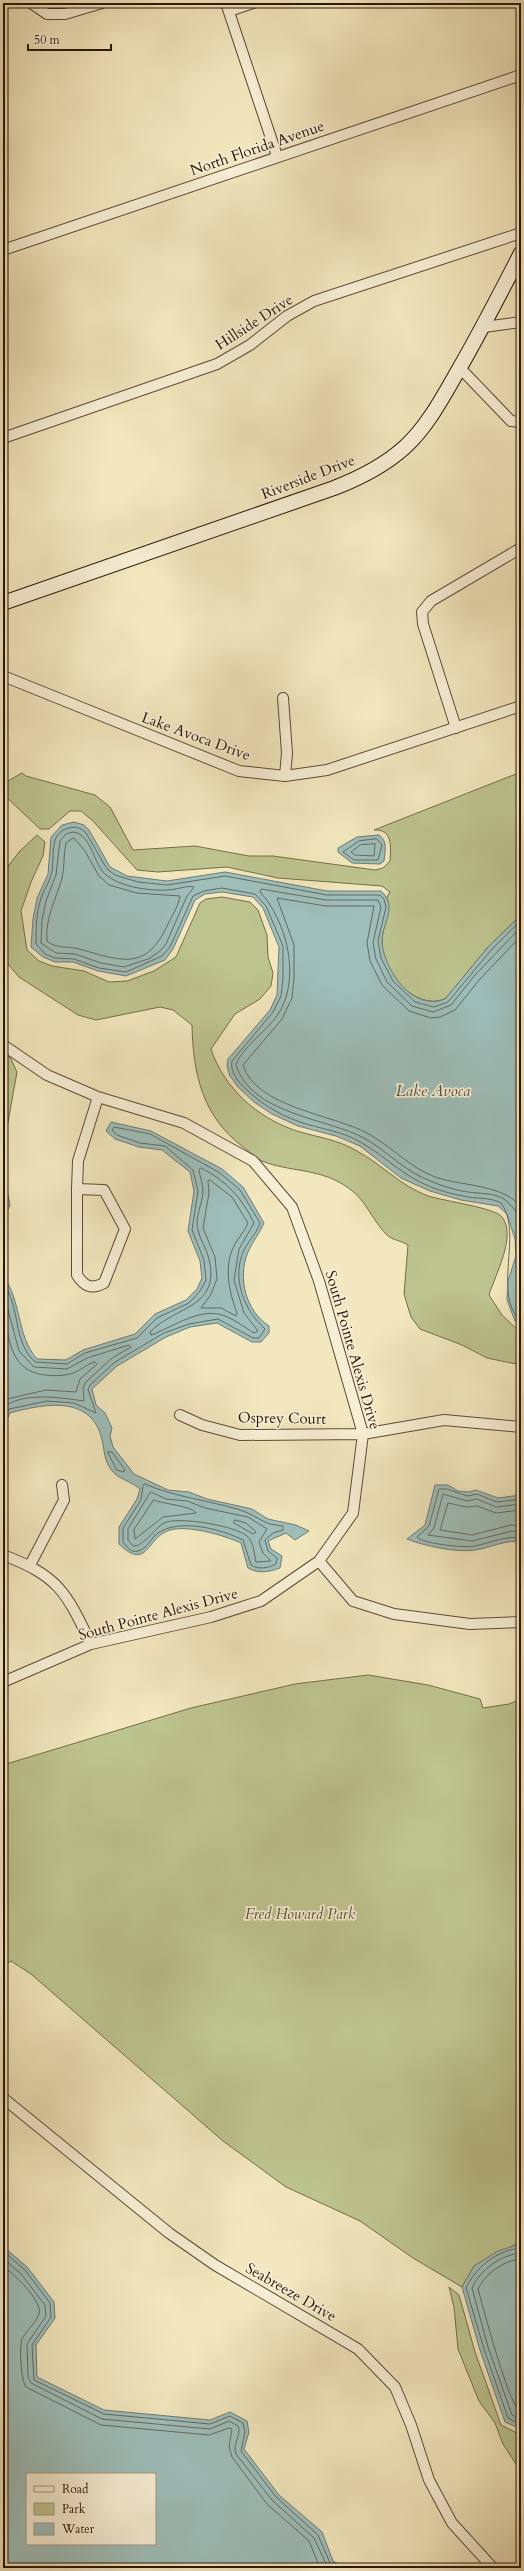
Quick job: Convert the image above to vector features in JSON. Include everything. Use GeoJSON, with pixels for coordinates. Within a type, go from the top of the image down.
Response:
{"type":"FeatureCollection","features":[{"type":"Feature","properties":{"kind":"street"},"geometry":{"type":"LineString","coordinates":[[31,3],[47,14],[65,14],[102,3]]}},
{"type":"Feature","properties":{"kind":"street"},"geometry":{"type":"LineString","coordinates":[[253,3],[227,7],[277,156]]}},
{"type":"Feature","properties":{"kind":"street","name":"North Florida Avenue"},"geometry":{"type":"LineString","coordinates":[[3,250],[277,156],[521,75]]}},
{"type":"Feature","properties":{"kind":"street","name":"Hillside Drive"},"geometry":{"type":"LineString","coordinates":[[3,438],[217,364],[250,345],[287,316],[314,301],[521,233]]}},
{"type":"Feature","properties":{"kind":"street","name":"Riverside Drive"},"geometry":{"type":"LineString","coordinates":[[3,603],[360,478],[406,446],[441,400],[484,327],[521,253]]}},
{"type":"Feature","properties":{"kind":"street"},"geometry":{"type":"LineString","coordinates":[[484,327],[521,322]]}},
{"type":"Feature","properties":{"kind":"street"},"geometry":{"type":"LineString","coordinates":[[460,368],[511,421],[521,422]]}},
{"type":"Feature","properties":{"kind":"street"},"geometry":{"type":"LineString","coordinates":[[456,728],[423,624],[422,612],[431,601],[521,548]]}},
{"type":"Feature","properties":{"kind":"street","name":"Lake Avoca Drive"},"geometry":{"type":"LineString","coordinates":[[3,676],[239,771],[285,776],[327,770],[521,706]]}},
{"type":"Feature","properties":{"kind":"street"},"geometry":{"type":"LineString","coordinates":[[283,698],[287,753],[285,776]]}},
{"type":"Feature","properties":{"kind":"street","name":"South Pointe Alexis Drive"},"geometry":{"type":"LineString","coordinates":[[3,1045],[47,1075],[98,1097],[184,1123],[253,1161],[292,1207],[319,1281],[363,1434],[353,1513],[319,1562],[261,1601],[211,1617],[91,1644],[3,1682]]}},
{"type":"Feature","properties":{"kind":"street"},"geometry":{"type":"LineString","coordinates":[[78,1189],[104,1190],[125,1229],[104,1283],[97,1287],[90,1287],[82,1283],[77,1275],[78,1161],[98,1097]]}},
{"type":"Feature","properties":{"kind":"street","name":"Osprey Court"},"geometry":{"type":"LineString","coordinates":[[180,1415],[202,1425],[240,1435],[363,1434],[444,1420],[521,1428]]}},
{"type":"Feature","properties":{"kind":"street"},"geometry":{"type":"LineString","coordinates":[[30,1565],[64,1500],[62,1485]]}},
{"type":"Feature","properties":{"kind":"street"},"geometry":{"type":"LineString","coordinates":[[3,1555],[30,1565],[52,1581],[66,1596],[91,1644]]}},
{"type":"Feature","properties":{"kind":"street"},"geometry":{"type":"LineString","coordinates":[[319,1562],[353,1601],[394,1614],[470,1624],[521,1622]]}},
{"type":"Feature","properties":{"kind":"street","name":"Seabreeze Drive"},"geometry":{"type":"LineString","coordinates":[[3,2098],[169,2233],[215,2265],[358,2348],[395,2387],[411,2425],[429,2480],[452,2523],[493,2568]]}},
{"type":"Feature","properties":{"kind":"green space"},"geometry":{"type":"Polygon","coordinates":[[[521,772],[521,915],[489,946],[445,999],[434,1001],[422,999],[412,994],[402,986],[387,965],[383,954],[382,936],[388,909],[387,897],[390,892],[382,886],[278,878],[227,867],[158,872],[137,870],[93,821],[81,811],[70,811],[49,829],[40,829],[3,794],[3,784],[22,773],[26,776],[95,795],[110,807],[133,850],[195,846],[249,856],[273,856],[375,870],[383,868],[390,861],[391,850],[390,840],[385,832],[374,830],[521,772]]]}},
{"type":"Feature","properties":{"kind":"green space"},"geometry":{"type":"Polygon","coordinates":[[[37,835],[45,842],[43,856],[31,882],[21,911],[27,950],[39,961],[52,966],[84,971],[109,982],[127,981],[154,971],[176,957],[200,903],[206,899],[222,897],[250,902],[258,910],[267,935],[268,957],[273,973],[271,986],[260,999],[235,1014],[211,1049],[224,1076],[233,1089],[244,1100],[256,1110],[282,1125],[350,1147],[375,1162],[400,1181],[428,1196],[480,1208],[498,1214],[502,1217],[506,1225],[506,1245],[500,1267],[489,1295],[502,1315],[521,1333],[521,1365],[487,1358],[462,1345],[420,1329],[411,1317],[404,1294],[408,1245],[387,1235],[381,1229],[358,1196],[344,1185],[324,1176],[262,1161],[229,1135],[218,1122],[202,1092],[195,1060],[192,1025],[173,1010],[160,1007],[96,1020],[78,1015],[19,977],[3,958],[3,873],[19,852],[37,835]]]}},
{"type":"Feature","properties":{"kind":"green space"},"geometry":{"type":"Polygon","coordinates":[[[3,1052],[10,1057],[17,1072],[3,1150],[3,1052]]]}},
{"type":"Feature","properties":{"kind":"green space","name":"Fred Howard Park"},"geometry":{"type":"Polygon","coordinates":[[[368,1675],[428,1685],[480,1699],[483,1708],[509,1704],[521,1699],[521,2244],[514,2245],[474,2266],[462,2287],[413,2258],[360,2221],[286,2187],[223,2141],[31,1974],[11,1961],[6,1964],[3,1961],[3,1765],[191,1708],[295,1684],[368,1675]]]}},
{"type":"Feature","properties":{"kind":"green space"},"geometry":{"type":"Polygon","coordinates":[[[449,2287],[459,2295],[475,2352],[501,2425],[521,2435],[521,2468],[516,2464],[503,2444],[495,2423],[479,2401],[458,2349],[454,2307],[449,2287]]]}},
{"type":"Feature","properties":{"kind":"water","name":"Lake Avoca"},"geometry":{"type":"Polygon","coordinates":[[[74,822],[84,825],[89,830],[110,867],[127,876],[167,881],[225,872],[327,891],[381,891],[389,903],[388,916],[382,936],[384,954],[395,977],[403,987],[412,995],[422,1000],[434,1002],[445,999],[489,946],[521,915],[521,1326],[515,1321],[507,1300],[508,1281],[516,1256],[515,1239],[507,1214],[498,1206],[461,1200],[430,1191],[401,1178],[360,1146],[336,1136],[298,1126],[272,1114],[254,1102],[237,1086],[230,1076],[227,1066],[228,1059],[270,1010],[277,995],[279,947],[263,908],[253,897],[222,892],[205,894],[195,900],[173,949],[165,960],[126,976],[98,971],[73,962],[55,962],[43,957],[31,947],[33,919],[37,898],[48,874],[51,837],[62,825],[74,822]]]}},
{"type":"Feature","properties":{"kind":"water"},"geometry":{"type":"Polygon","coordinates":[[[379,835],[385,843],[384,861],[380,864],[352,863],[338,852],[338,848],[357,837],[379,835]]]}},
{"type":"Feature","properties":{"kind":"water"},"geometry":{"type":"Polygon","coordinates":[[[111,1122],[151,1131],[222,1169],[243,1187],[264,1223],[248,1252],[243,1272],[249,1303],[254,1312],[269,1326],[269,1333],[261,1342],[252,1342],[217,1323],[190,1327],[166,1337],[117,1366],[92,1389],[96,1405],[105,1413],[112,1428],[110,1436],[113,1447],[134,1474],[168,1490],[189,1492],[207,1499],[252,1509],[268,1519],[296,1525],[309,1531],[295,1540],[286,1533],[268,1541],[271,1549],[282,1556],[280,1568],[272,1571],[256,1571],[248,1568],[241,1543],[216,1534],[196,1530],[170,1530],[156,1539],[142,1554],[136,1555],[129,1552],[119,1544],[119,1527],[137,1499],[140,1489],[110,1469],[106,1460],[101,1436],[95,1423],[86,1414],[76,1408],[63,1406],[36,1407],[10,1413],[3,1429],[3,1276],[13,1296],[22,1329],[30,1350],[37,1359],[66,1360],[83,1350],[135,1334],[155,1314],[186,1300],[197,1289],[202,1278],[200,1261],[188,1231],[194,1191],[190,1172],[162,1150],[139,1147],[115,1139],[106,1131],[111,1122]]]}},
{"type":"Feature","properties":{"kind":"water"},"geometry":{"type":"Polygon","coordinates":[[[3,1169],[10,1205],[3,1220],[3,1169]]]}},
{"type":"Feature","properties":{"kind":"water"},"geometry":{"type":"Polygon","coordinates":[[[435,1485],[448,1485],[458,1491],[468,1492],[476,1490],[498,1498],[521,1495],[521,1542],[516,1541],[481,1549],[459,1551],[431,1546],[407,1539],[425,1525],[435,1485]]]}},
{"type":"Feature","properties":{"kind":"water"},"geometry":{"type":"Polygon","coordinates":[[[521,2244],[521,2429],[505,2422],[480,2350],[462,2287],[474,2266],[498,2251],[521,2244]]]}},
{"type":"Feature","properties":{"kind":"water"},"geometry":{"type":"Polygon","coordinates":[[[3,2246],[28,2268],[54,2302],[55,2318],[36,2345],[37,2377],[104,2410],[210,2420],[230,2412],[247,2421],[249,2432],[244,2449],[279,2495],[322,2532],[333,2561],[345,2568],[3,2568],[3,2246]]]}}]}
